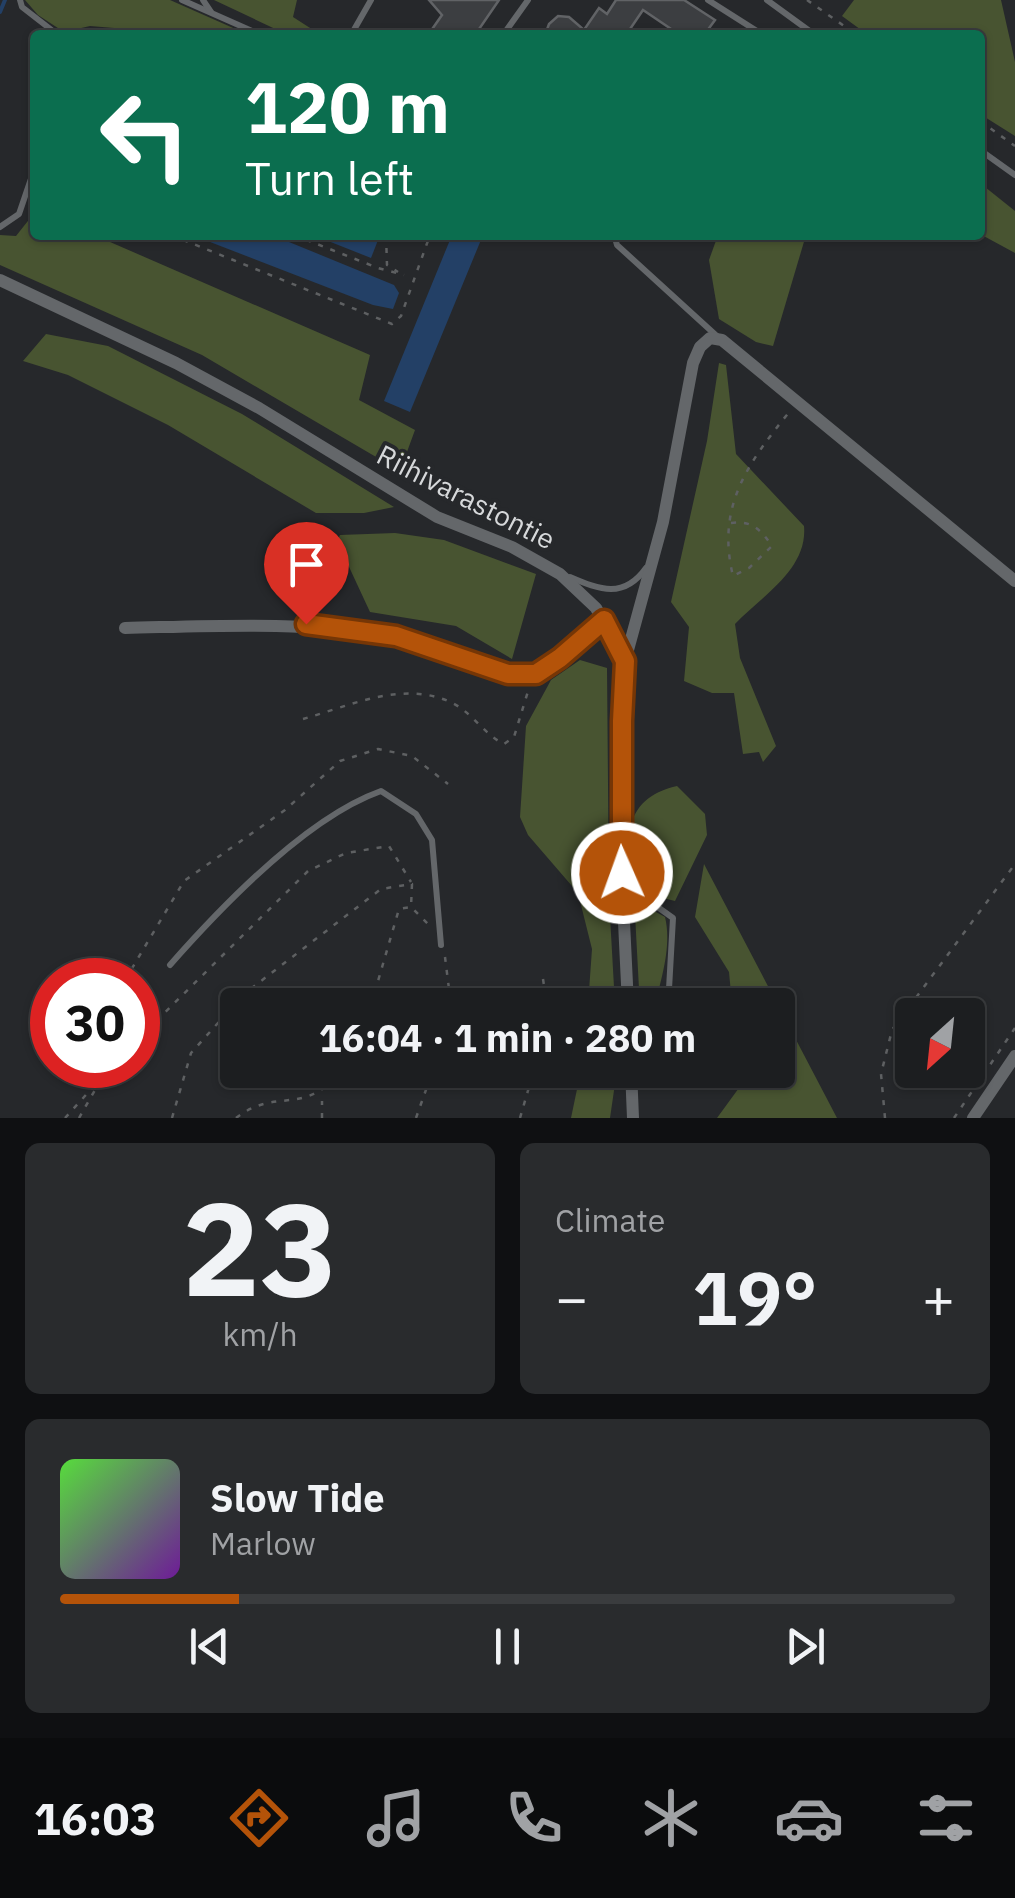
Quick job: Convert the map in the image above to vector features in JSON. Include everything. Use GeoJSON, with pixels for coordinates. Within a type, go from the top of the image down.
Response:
{"type":"FeatureCollection","features":[{"type":"Feature","properties":{"kind":"street","name":"Riihivarastontie"},"geometry":{"type":"LineString","coordinates":[[0,280],[176,363],[259,408],[437,517],[541,564],[596,608],[625,661],[620,840],[627,986]]}},
{"type":"Feature","properties":{"kind":"street"},"geometry":{"type":"LineString","coordinates":[[625,661],[654,556],[693,364],[700,347],[710,338],[722,340],[1015,581]]}},
{"type":"Feature","properties":{"kind":"street"},"geometry":{"type":"LineString","coordinates":[[124,628],[306,624],[396,636],[508,674],[536,674],[604,620]]}},
{"type":"Feature","properties":{"kind":"street"},"geometry":{"type":"LineString","coordinates":[[973,1118],[1013,1063]]}},
{"type":"Feature","properties":{"kind":"street"},"geometry":{"type":"LineString","coordinates":[[632,1088],[633,1118]]}},
{"type":"Feature","properties":{"kind":"lane"},"geometry":{"type":"LineString","coordinates":[[20,0],[22,8],[51,30]]}},
{"type":"Feature","properties":{"kind":"lane"},"geometry":{"type":"LineString","coordinates":[[182,0],[251,30]]}},
{"type":"Feature","properties":{"kind":"lane"},"geometry":{"type":"LineString","coordinates":[[203,0],[212,13]]}},
{"type":"Feature","properties":{"kind":"lane"},"geometry":{"type":"LineString","coordinates":[[354,30],[371,0]]}},
{"type":"Feature","properties":{"kind":"lane"},"geometry":{"type":"LineString","coordinates":[[508,30],[528,0]]}},
{"type":"Feature","properties":{"kind":"lane"},"geometry":{"type":"LineString","coordinates":[[708,0],[755,30]]}},
{"type":"Feature","properties":{"kind":"lane"},"geometry":{"type":"LineString","coordinates":[[767,0],[808,30]]}},
{"type":"Feature","properties":{"kind":"lane"},"geometry":{"type":"LineString","coordinates":[[985,154],[1015,175]]}},
{"type":"Feature","properties":{"kind":"lane"},"geometry":{"type":"LineString","coordinates":[[0,227],[19,214],[30,181]]}},
{"type":"Feature","properties":{"kind":"lane"},"geometry":{"type":"LineString","coordinates":[[615,240],[617,246],[722,340]]}},
{"type":"Feature","properties":{"kind":"lane"},"geometry":{"type":"LineString","coordinates":[[541,564],[608,590],[628,587],[643,574],[654,556]]}},
{"type":"Feature","properties":{"kind":"lane"},"geometry":{"type":"LineString","coordinates":[[170,964],[294,846],[354,800],[381,790],[416,814],[432,840],[442,945]]}},
{"type":"Feature","properties":{"kind":"lane"},"geometry":{"type":"LineString","coordinates":[[623,906],[652,904],[674,918],[669,988]]}},
{"type":"Feature","properties":{"kind":"path"},"geometry":{"type":"LineString","coordinates":[[807,0],[850,30]]}},
{"type":"Feature","properties":{"kind":"path"},"geometry":{"type":"LineString","coordinates":[[985,125],[1015,146]]}},
{"type":"Feature","properties":{"kind":"path"},"geometry":{"type":"LineString","coordinates":[[183,240],[392,324],[401,316],[428,240]]}},
{"type":"Feature","properties":{"kind":"path"},"geometry":{"type":"LineString","coordinates":[[308,240],[415,278]]}},
{"type":"Feature","properties":{"kind":"path"},"geometry":{"type":"LineString","coordinates":[[386,240],[386,265],[404,275]]}},
{"type":"Feature","properties":{"kind":"path"},"geometry":{"type":"LineString","coordinates":[[731,523],[744,521],[762,530],[772,546],[750,568],[733,576],[726,548],[739,482],[756,453],[797,402]]}},
{"type":"Feature","properties":{"kind":"path"},"geometry":{"type":"LineString","coordinates":[[303,719],[358,704],[381,693],[422,696],[447,700],[504,744],[514,738],[536,674]]}},
{"type":"Feature","properties":{"kind":"path"},"geometry":{"type":"LineString","coordinates":[[139,958],[184,881],[284,810],[340,761],[378,749],[412,756],[448,784]]}},
{"type":"Feature","properties":{"kind":"path"},"geometry":{"type":"LineString","coordinates":[[160,1018],[308,870],[346,853],[389,846],[412,884],[411,908]]}},
{"type":"Feature","properties":{"kind":"path"},"geometry":{"type":"LineString","coordinates":[[886,1118],[880,1074],[892,1030],[1015,864]]}},
{"type":"Feature","properties":{"kind":"path"},"geometry":{"type":"LineString","coordinates":[[172,1118],[191,1053],[244,994],[382,889],[412,884]]}},
{"type":"Feature","properties":{"kind":"path"},"geometry":{"type":"LineString","coordinates":[[376,988],[398,908],[411,908],[425,919],[442,945],[450,988]]}},
{"type":"Feature","properties":{"kind":"path"},"geometry":{"type":"LineString","coordinates":[[543,979],[544,988]]}},
{"type":"Feature","properties":{"kind":"path"},"geometry":{"type":"LineString","coordinates":[[954,1118],[1015,1028]]}},
{"type":"Feature","properties":{"kind":"path"},"geometry":{"type":"LineString","coordinates":[[65,1118],[92,1088]]}},
{"type":"Feature","properties":{"kind":"path"},"geometry":{"type":"LineString","coordinates":[[79,1118],[96,1088]]}},
{"type":"Feature","properties":{"kind":"path"},"geometry":{"type":"LineString","coordinates":[[309,1106],[322,1100],[330,1088]]}},
{"type":"Feature","properties":{"kind":"path"},"geometry":{"type":"LineString","coordinates":[[416,1118],[426,1088]]}},
{"type":"Feature","properties":{"kind":"path"},"geometry":{"type":"LineString","coordinates":[[520,1118],[529,1088]]}},
{"type":"Feature","properties":{"kind":"path"},"geometry":{"type":"LineString","coordinates":[[322,1100],[322,1118]]}},
{"type":"Feature","properties":{"kind":"path"},"geometry":{"type":"LineString","coordinates":[[236,1118],[260,1105],[278,1108]]}},
{"type":"Feature","properties":{"kind":"green space"},"geometry":{"type":"Polygon","coordinates":[[[25,0],[170,0],[238,30],[120,30],[90,26],[61,30],[38,15],[25,0]]]}},
{"type":"Feature","properties":{"kind":"green space"},"geometry":{"type":"Polygon","coordinates":[[[214,0],[297,0],[293,17],[313,30],[277,30],[214,0]]]}},
{"type":"Feature","properties":{"kind":"green space"},"geometry":{"type":"Polygon","coordinates":[[[854,0],[1001,0],[1015,62],[1015,136],[985,117],[985,30],[861,30],[842,16],[854,0]]]}},
{"type":"Feature","properties":{"kind":"green space"},"geometry":{"type":"Polygon","coordinates":[[[985,187],[1015,211],[1015,253],[985,237],[985,187]]]}},
{"type":"Feature","properties":{"kind":"green space"},"geometry":{"type":"Polygon","coordinates":[[[30,218],[30,240],[106,240],[370,355],[359,400],[415,430],[400,471],[202,355],[0,265],[0,235],[16,236],[30,218]]]}},
{"type":"Feature","properties":{"kind":"green space"},"geometry":{"type":"Polygon","coordinates":[[[716,240],[805,240],[773,346],[756,342],[719,319],[709,260],[716,240]]]}},
{"type":"Feature","properties":{"kind":"green space"},"geometry":{"type":"Polygon","coordinates":[[[46,334],[108,346],[242,414],[394,507],[364,513],[316,513],[168,425],[68,375],[23,361],[46,334]]]}},
{"type":"Feature","properties":{"kind":"green space"},"geometry":{"type":"Polygon","coordinates":[[[719,363],[726,365],[736,454],[804,526],[799,556],[791,569],[735,624],[740,658],[776,746],[763,762],[759,752],[743,754],[734,693],[712,693],[684,681],[689,627],[671,602],[707,441],[719,363]]]}},
{"type":"Feature","properties":{"kind":"green space"},"geometry":{"type":"Polygon","coordinates":[[[395,533],[444,540],[536,574],[512,659],[456,626],[370,612],[337,541],[340,535],[395,533]]]}},
{"type":"Feature","properties":{"kind":"green space"},"geometry":{"type":"Polygon","coordinates":[[[580,660],[607,668],[609,898],[614,988],[589,988],[592,949],[578,893],[528,835],[520,817],[526,726],[551,680],[580,660]]]}},
{"type":"Feature","properties":{"kind":"green space"},"geometry":{"type":"Polygon","coordinates":[[[677,786],[705,814],[707,835],[675,901],[631,890],[628,840],[636,812],[645,801],[677,786]]]}},
{"type":"Feature","properties":{"kind":"green space"},"geometry":{"type":"Polygon","coordinates":[[[704,864],[769,988],[730,988],[729,972],[695,917],[704,864]]]}},
{"type":"Feature","properties":{"kind":"green space"},"geometry":{"type":"Polygon","coordinates":[[[647,907],[665,917],[667,936],[659,988],[639,988],[635,914],[647,907]]]}},
{"type":"Feature","properties":{"kind":"green space"},"geometry":{"type":"Polygon","coordinates":[[[795,1038],[837,1118],[717,1118],[739,1088],[795,1088],[795,1038]]]}},
{"type":"Feature","properties":{"kind":"green space"},"geometry":{"type":"Polygon","coordinates":[[[577,1088],[614,1088],[610,1118],[571,1118],[577,1088]]]}},
{"type":"Feature","properties":{"kind":"water"},"geometry":{"type":"Polygon","coordinates":[[[205,240],[284,240],[394,285],[399,293],[393,309],[373,305],[205,240]]]}},
{"type":"Feature","properties":{"kind":"water"},"geometry":{"type":"Polygon","coordinates":[[[326,240],[378,240],[371,258],[326,240]]]}},
{"type":"Feature","properties":{"kind":"water"},"geometry":{"type":"Polygon","coordinates":[[[450,240],[481,240],[410,412],[384,401],[450,240]]]}},
{"type":"Feature","properties":{"kind":"building"},"geometry":{"type":"Polygon","coordinates":[[[429,0],[499,0],[478,30],[432,30],[442,15],[429,0]]]}},
{"type":"Feature","properties":{"kind":"building"},"geometry":{"type":"Polygon","coordinates":[[[616,0],[684,0],[715,20],[708,30],[673,30],[643,10],[629,30],[584,30],[599,8],[607,14],[616,0]]]}},
{"type":"Feature","properties":{"kind":"building"},"geometry":{"type":"Polygon","coordinates":[[[558,16],[569,17],[584,30],[547,30],[558,16]]]}},
{"type":"Feature","properties":{"kind":"waterway"},"geometry":{"type":"LineString","coordinates":[[0,12],[5,0]]}},
{"type":"Feature","properties":{"kind":"route"},"geometry":{"type":"LineString","coordinates":[[306,624],[396,636],[508,674],[536,674],[604,620],[625,661],[622,873]]}}]}
